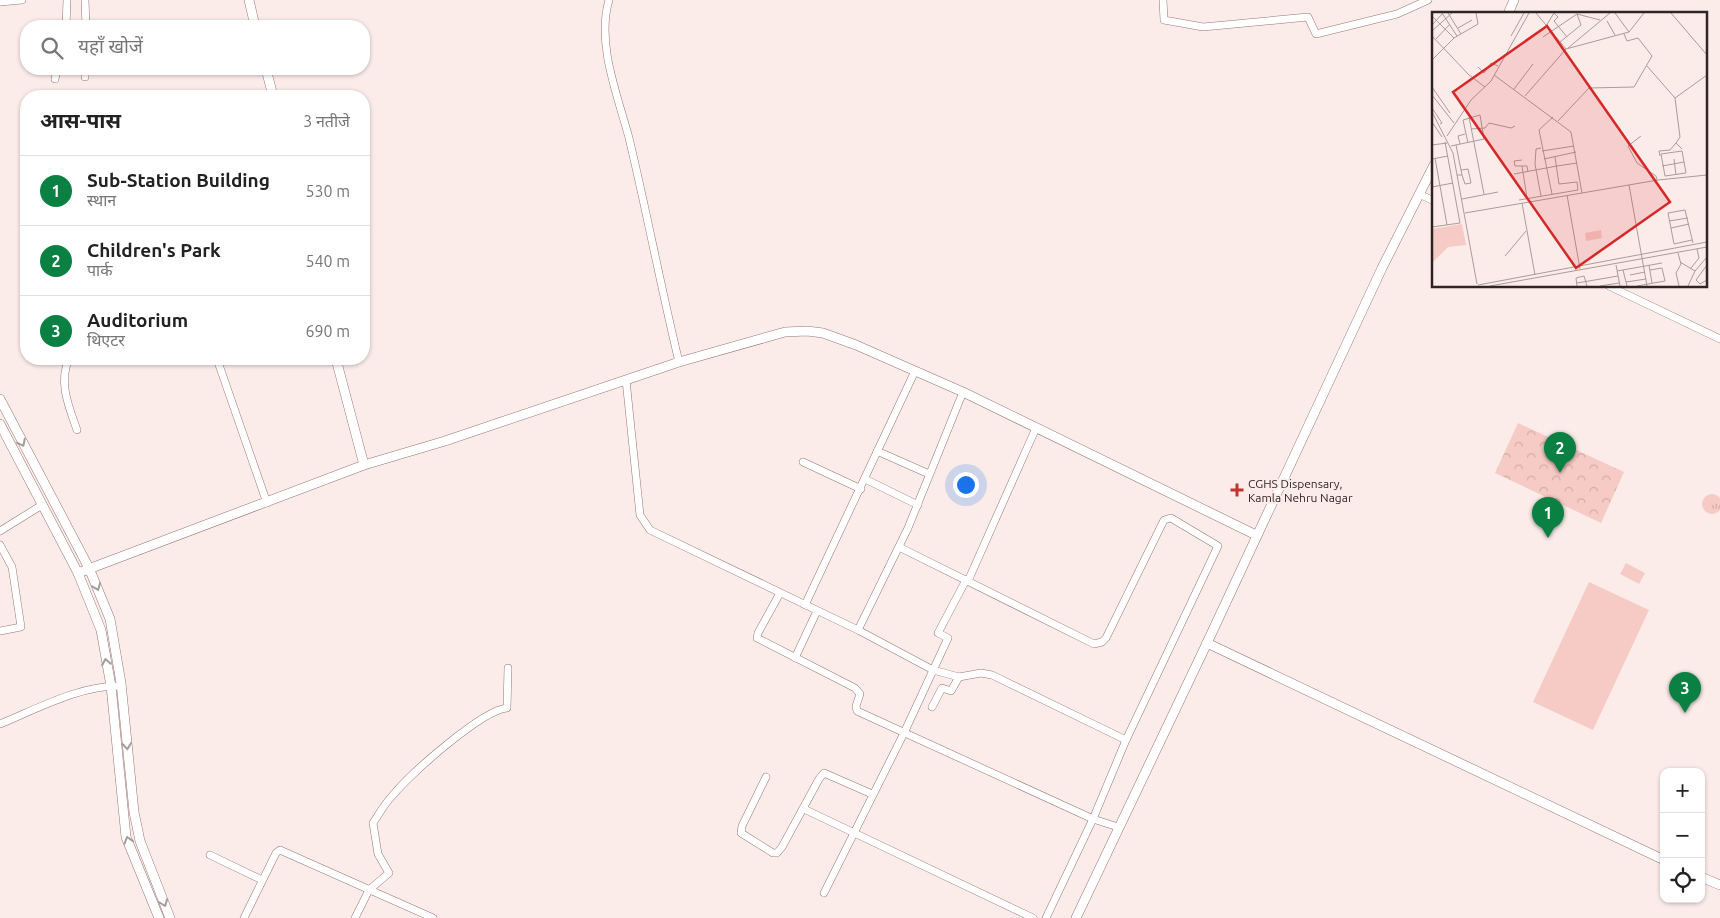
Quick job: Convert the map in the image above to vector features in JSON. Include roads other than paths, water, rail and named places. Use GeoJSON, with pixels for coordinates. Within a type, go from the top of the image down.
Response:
{"type":"FeatureCollection","features":[{"type":"Feature","properties":{"kind":"street"},"geometry":{"type":"LineString","coordinates":[[0,2],[22,0]]}},
{"type":"Feature","properties":{"kind":"street"},"geometry":{"type":"LineString","coordinates":[[66,20],[67,0]]}},
{"type":"Feature","properties":{"kind":"street"},"geometry":{"type":"LineString","coordinates":[[85,0],[86,20]]}},
{"type":"Feature","properties":{"kind":"street"},"geometry":{"type":"LineString","coordinates":[[249,0],[254,20]]}},
{"type":"Feature","properties":{"kind":"street"},"geometry":{"type":"LineString","coordinates":[[609,0],[606,18],[607,44],[614,84],[629,138],[679,362]]}},
{"type":"Feature","properties":{"kind":"street"},"geometry":{"type":"LineString","coordinates":[[1163,0],[1164,20],[1203,27],[1308,17],[1316,34],[1396,14],[1428,0]]}},
{"type":"Feature","properties":{"kind":"street"},"geometry":{"type":"LineString","coordinates":[[1509,12],[1514,0]]}},
{"type":"Feature","properties":{"kind":"street"},"geometry":{"type":"LineString","coordinates":[[55,79],[56,75]]}},
{"type":"Feature","properties":{"kind":"street"},"geometry":{"type":"LineString","coordinates":[[267,75],[271,90]]}},
{"type":"Feature","properties":{"kind":"street"},"geometry":{"type":"LineString","coordinates":[[1076,918],[1207,643],[1256,535],[1432,169]]}},
{"type":"Feature","properties":{"kind":"street"},"geometry":{"type":"LineString","coordinates":[[1419,194],[1432,200]]}},
{"type":"Feature","properties":{"kind":"street"},"geometry":{"type":"LineString","coordinates":[[1613,288],[1720,339]]}},
{"type":"Feature","properties":{"kind":"street"},"geometry":{"type":"LineString","coordinates":[[78,573],[364,465],[445,441],[679,362],[778,333],[807,331],[823,333],[856,345],[964,392],[1256,535]]}},
{"type":"Feature","properties":{"kind":"street"},"geometry":{"type":"LineString","coordinates":[[68,365],[64,379],[67,400],[77,430]]}},
{"type":"Feature","properties":{"kind":"street"},"geometry":{"type":"LineString","coordinates":[[218,365],[267,502]]}},
{"type":"Feature","properties":{"kind":"street"},"geometry":{"type":"LineString","coordinates":[[338,365],[364,465]]}},
{"type":"Feature","properties":{"kind":"street"},"geometry":{"type":"LineString","coordinates":[[805,605],[915,370]]}},
{"type":"Feature","properties":{"kind":"street"},"geometry":{"type":"LineString","coordinates":[[626,380],[640,515],[645,526],[780,594],[858,630],[933,670],[960,677],[981,673],[992,675],[1126,740]]}},
{"type":"Feature","properties":{"kind":"street"},"geometry":{"type":"LineString","coordinates":[[858,630],[899,547],[964,392]]}},
{"type":"Feature","properties":{"kind":"street"},"geometry":{"type":"LineString","coordinates":[[0,399],[89,568],[110,619],[121,686],[134,812],[140,841],[170,918]]}},
{"type":"Feature","properties":{"kind":"street"},"geometry":{"type":"LineString","coordinates":[[0,424],[78,573],[100,630],[111,686],[126,837],[159,918]]}},
{"type":"Feature","properties":{"kind":"street"},"geometry":{"type":"LineString","coordinates":[[824,894],[872,794],[904,733],[948,638],[938,633],[967,580],[1036,428]]}},
{"type":"Feature","properties":{"kind":"street"},"geometry":{"type":"LineString","coordinates":[[878,452],[929,474]]}},
{"type":"Feature","properties":{"kind":"street"},"geometry":{"type":"LineString","coordinates":[[803,462],[861,488]]}},
{"type":"Feature","properties":{"kind":"street"},"geometry":{"type":"LineString","coordinates":[[865,479],[918,504]]}},
{"type":"Feature","properties":{"kind":"street"},"geometry":{"type":"LineString","coordinates":[[0,531],[42,505]]}},
{"type":"Feature","properties":{"kind":"street"},"geometry":{"type":"LineString","coordinates":[[899,547],[1094,644],[1106,638],[1164,520],[1171,518],[1216,543],[1218,546],[1216,554],[1126,740],[1093,820],[1046,918]]}},
{"type":"Feature","properties":{"kind":"street"},"geometry":{"type":"LineString","coordinates":[[0,545],[12,566],[21,627],[0,631]]}},
{"type":"Feature","properties":{"kind":"street"},"geometry":{"type":"LineString","coordinates":[[780,594],[757,638],[855,688],[860,694],[856,706],[857,711],[1093,820],[1118,827]]}},
{"type":"Feature","properties":{"kind":"street"},"geometry":{"type":"LineString","coordinates":[[795,658],[817,611]]}},
{"type":"Feature","properties":{"kind":"street"},"geometry":{"type":"LineString","coordinates":[[1207,643],[1660,858]]}},
{"type":"Feature","properties":{"kind":"street"},"geometry":{"type":"LineString","coordinates":[[354,918],[369,890],[389,873],[378,854],[373,823],[393,794],[426,763],[474,724],[499,709],[507,708],[508,668]]}},
{"type":"Feature","properties":{"kind":"street"},"geometry":{"type":"LineString","coordinates":[[932,707],[942,688],[951,691],[960,677]]}},
{"type":"Feature","properties":{"kind":"street"},"geometry":{"type":"LineString","coordinates":[[0,724],[74,695],[111,686],[121,686]]}},
{"type":"Feature","properties":{"kind":"street"},"geometry":{"type":"LineString","coordinates":[[766,777],[742,826],[743,836],[770,852],[777,853],[824,773],[872,794]]}},
{"type":"Feature","properties":{"kind":"street"},"geometry":{"type":"LineString","coordinates":[[804,809],[1034,918]]}},
{"type":"Feature","properties":{"kind":"street"},"geometry":{"type":"LineString","coordinates":[[244,918],[276,853],[280,850],[433,918]]}},
{"type":"Feature","properties":{"kind":"street"},"geometry":{"type":"LineString","coordinates":[[210,855],[262,880]]}},
{"type":"Feature","properties":{"kind":"street"},"geometry":{"type":"LineString","coordinates":[[1705,879],[1720,885]]}},
{"type":"Feature","properties":{"kind":"place","name":"Children's Park"},"geometry":{"type":"Point","coordinates":[1560,473]}},
{"type":"Feature","properties":{"kind":"place","name":"CGHS Dispensary, Kamla Nehru Nagar"},"geometry":{"type":"Point","coordinates":[1237,490]}},
{"type":"Feature","properties":{"kind":"place","name":"Sub-Station Building"},"geometry":{"type":"Point","coordinates":[1548,538]}},
{"type":"Feature","properties":{"kind":"place","name":"Auditorium"},"geometry":{"type":"Point","coordinates":[1685,713]}}]}
